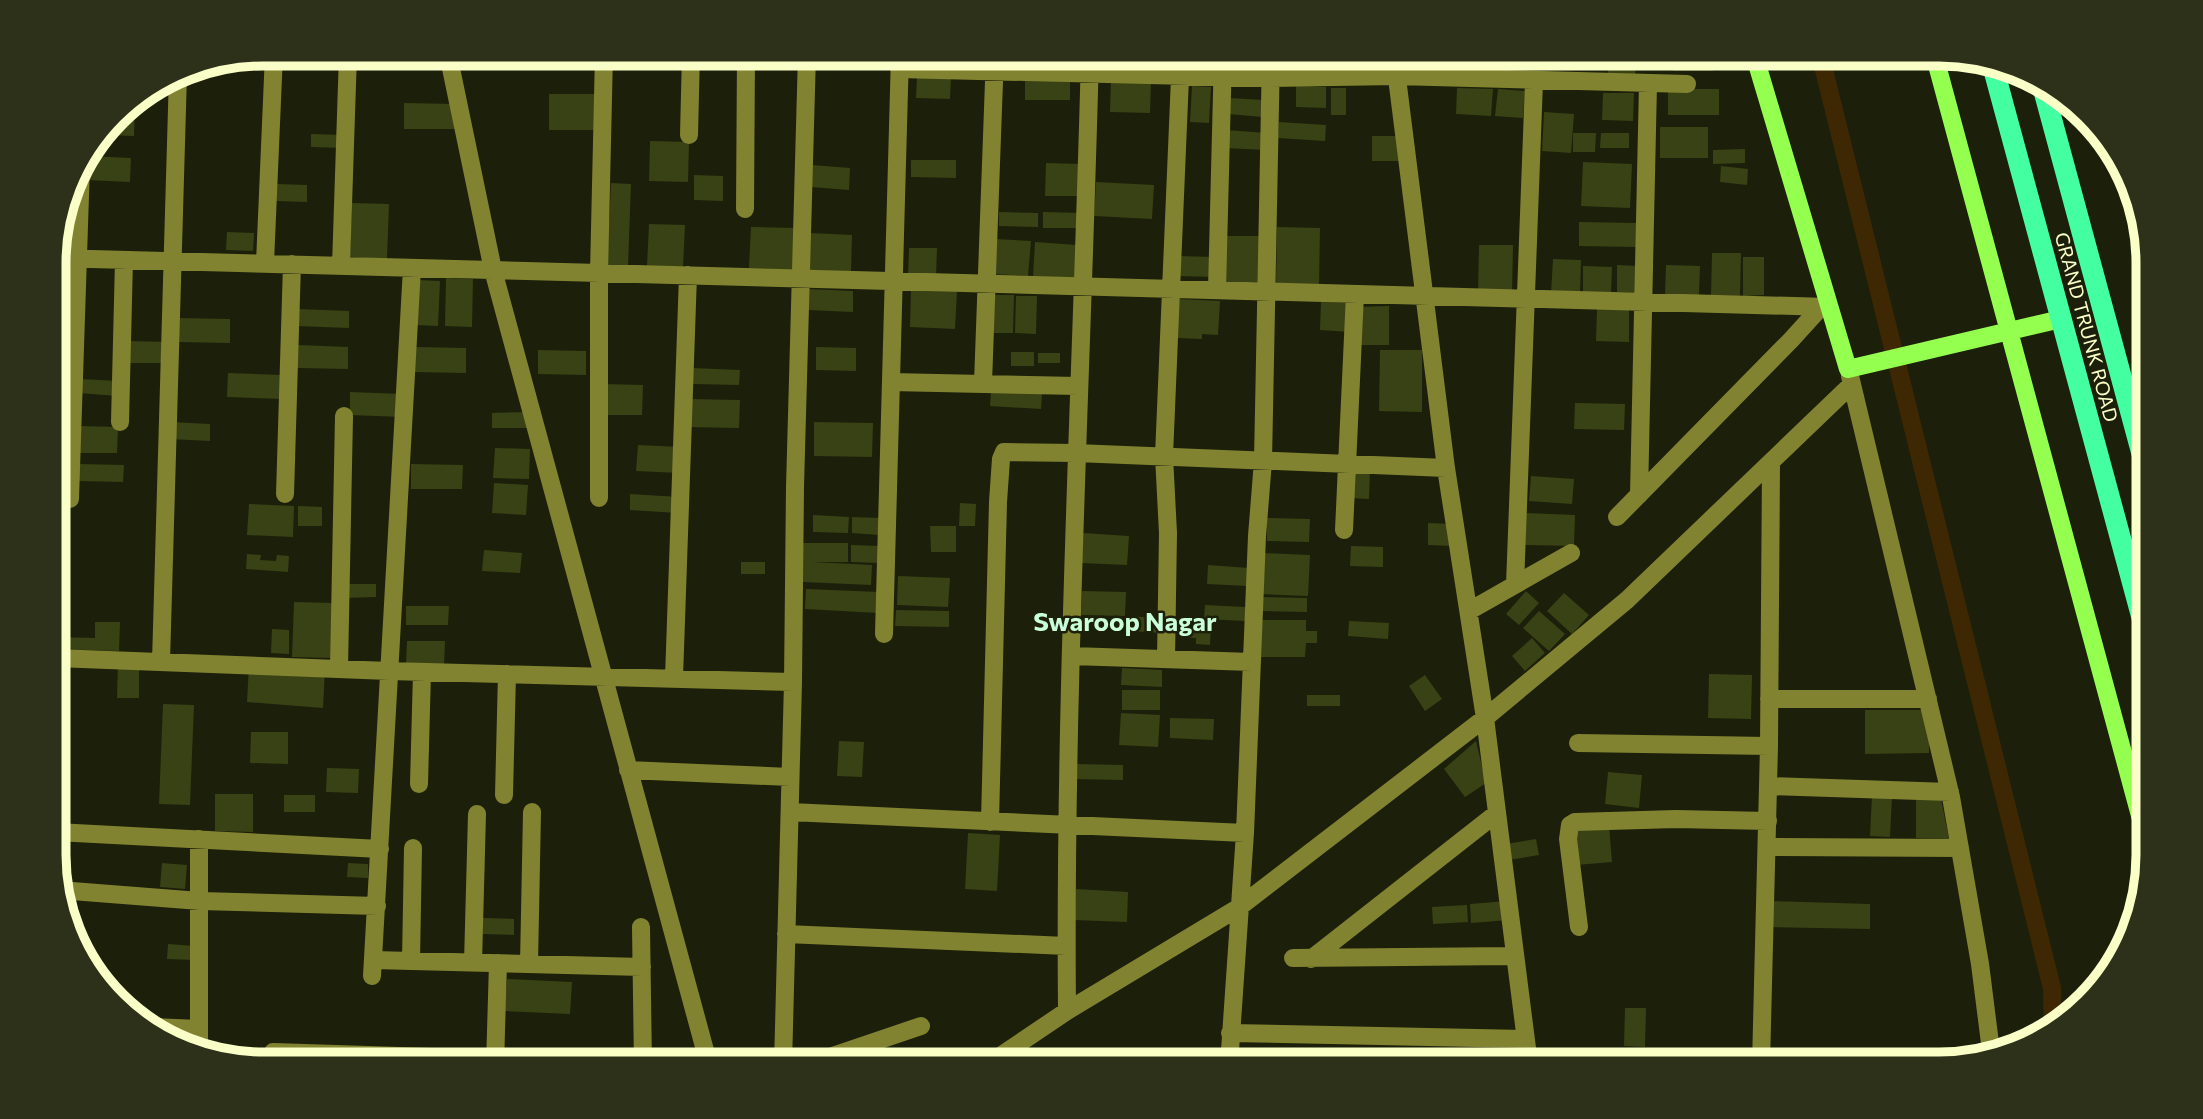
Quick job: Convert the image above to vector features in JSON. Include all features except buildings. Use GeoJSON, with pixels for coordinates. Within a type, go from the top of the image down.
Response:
{"type":"FeatureCollection","features":[{"type":"Feature","properties":{"kind":"highway","name":"GRAND TRUNK ROAD"},"geometry":{"type":"LineString","coordinates":[[1995,75],[2136,596]]}},
{"type":"Feature","properties":{"kind":"highway","name":"GRAND TRUNK ROAD"},"geometry":{"type":"LineString","coordinates":[[2046,98],[2136,432]]}},
{"type":"Feature","properties":{"kind":"main road"},"geometry":{"type":"LineString","coordinates":[[1758,67],[1825,307],[1850,377],[1871,364],[2061,319]]}},
{"type":"Feature","properties":{"kind":"main road"},"geometry":{"type":"LineString","coordinates":[[1938,67],[2136,801]]}},
{"type":"Feature","properties":{"kind":"street"},"geometry":{"type":"LineString","coordinates":[[265,263],[273,67]]}},
{"type":"Feature","properties":{"kind":"street"},"geometry":{"type":"LineString","coordinates":[[341,266],[348,67]]}},
{"type":"Feature","properties":{"kind":"street"},"geometry":{"type":"LineString","coordinates":[[451,67],[493,270],[705,1052]]}},
{"type":"Feature","properties":{"kind":"street"},"geometry":{"type":"LineString","coordinates":[[599,498],[599,273],[604,67]]}},
{"type":"Feature","properties":{"kind":"street"},"geometry":{"type":"LineString","coordinates":[[689,135],[691,67]]}},
{"type":"Feature","properties":{"kind":"street"},"geometry":{"type":"LineString","coordinates":[[745,209],[746,67]]}},
{"type":"Feature","properties":{"kind":"street"},"geometry":{"type":"LineString","coordinates":[[783,1052],[807,67]]}},
{"type":"Feature","properties":{"kind":"street"},"geometry":{"type":"LineString","coordinates":[[884,634],[900,67]]}},
{"type":"Feature","properties":{"kind":"street"},"geometry":{"type":"LineString","coordinates":[[983,383],[995,67]]}},
{"type":"Feature","properties":{"kind":"street"},"geometry":{"type":"LineString","coordinates":[[1029,67],[1089,74],[1270,78],[1397,76],[1534,82],[1687,84]]}},
{"type":"Feature","properties":{"kind":"street"},"geometry":{"type":"LineString","coordinates":[[1067,1011],[1066,826],[1089,67]]}},
{"type":"Feature","properties":{"kind":"street"},"geometry":{"type":"LineString","coordinates":[[1167,659],[1168,533],[1164,456],[1180,67]]}},
{"type":"Feature","properties":{"kind":"street"},"geometry":{"type":"LineString","coordinates":[[1217,290],[1222,67]]}},
{"type":"Feature","properties":{"kind":"street"},"geometry":{"type":"LineString","coordinates":[[1229,1052],[1245,833],[1263,461],[1270,67]]}},
{"type":"Feature","properties":{"kind":"street"},"geometry":{"type":"LineString","coordinates":[[1396,67],[1446,468],[1485,718],[1527,1052]]}},
{"type":"Feature","properties":{"kind":"street"},"geometry":{"type":"LineString","coordinates":[[1515,584],[1534,82]]}},
{"type":"Feature","properties":{"kind":"street"},"geometry":{"type":"LineString","coordinates":[[1639,495],[1648,83]]}},
{"type":"Feature","properties":{"kind":"street"},"geometry":{"type":"LineString","coordinates":[[161,662],[178,87]]}},
{"type":"Feature","properties":{"kind":"street"},"geometry":{"type":"LineString","coordinates":[[70,499],[80,192]]}},
{"type":"Feature","properties":{"kind":"street"},"geometry":{"type":"LineString","coordinates":[[67,258],[1825,307]]}},
{"type":"Feature","properties":{"kind":"street"},"geometry":{"type":"LineString","coordinates":[[120,422],[124,260]]}},
{"type":"Feature","properties":{"kind":"street"},"geometry":{"type":"LineString","coordinates":[[285,494],[292,264]]}},
{"type":"Feature","properties":{"kind":"street"},"geometry":{"type":"LineString","coordinates":[[412,268],[372,968],[411,961],[642,967]]}},
{"type":"Feature","properties":{"kind":"street"},"geometry":{"type":"LineString","coordinates":[[674,678],[688,275]]}},
{"type":"Feature","properties":{"kind":"street"},"geometry":{"type":"LineString","coordinates":[[1344,530],[1355,294]]}},
{"type":"Feature","properties":{"kind":"street"},"geometry":{"type":"LineString","coordinates":[[1617,517],[1825,307]]}},
{"type":"Feature","properties":{"kind":"street"},"geometry":{"type":"LineString","coordinates":[[1006,1052],[1067,1011],[1238,908],[1485,718],[1627,600],[1771,464],[1850,377]]}},
{"type":"Feature","properties":{"kind":"street"},"geometry":{"type":"LineString","coordinates":[[1850,377],[1950,792],[1980,964],[1990,1046]]}},
{"type":"Feature","properties":{"kind":"street"},"geometry":{"type":"LineString","coordinates":[[891,382],[1078,386]]}},
{"type":"Feature","properties":{"kind":"street"},"geometry":{"type":"LineString","coordinates":[[339,668],[344,416]]}},
{"type":"Feature","properties":{"kind":"street"},"geometry":{"type":"LineString","coordinates":[[990,822],[998,502],[1002,455],[1008,451],[1446,468]]}},
{"type":"Feature","properties":{"kind":"street"},"geometry":{"type":"LineString","coordinates":[[1761,1052],[1768,821],[1771,464]]}},
{"type":"Feature","properties":{"kind":"street"},"geometry":{"type":"LineString","coordinates":[[1469,611],[1572,553]]}},
{"type":"Feature","properties":{"kind":"street"},"geometry":{"type":"LineString","coordinates":[[1072,656],[1252,662]]}},
{"type":"Feature","properties":{"kind":"street"},"geometry":{"type":"LineString","coordinates":[[67,658],[389,671],[793,682]]}},
{"type":"Feature","properties":{"kind":"street"},"geometry":{"type":"LineString","coordinates":[[419,784],[422,672]]}},
{"type":"Feature","properties":{"kind":"street"},"geometry":{"type":"LineString","coordinates":[[505,795],[507,674]]}},
{"type":"Feature","properties":{"kind":"street"},"geometry":{"type":"LineString","coordinates":[[1769,699],[1928,699]]}},
{"type":"Feature","properties":{"kind":"street"},"geometry":{"type":"LineString","coordinates":[[1578,743],[1769,746]]}},
{"type":"Feature","properties":{"kind":"street"},"geometry":{"type":"LineString","coordinates":[[628,769],[790,777]]}},
{"type":"Feature","properties":{"kind":"street"},"geometry":{"type":"LineString","coordinates":[[1768,786],[1950,792]]}},
{"type":"Feature","properties":{"kind":"street"},"geometry":{"type":"LineString","coordinates":[[529,964],[531,812]]}},
{"type":"Feature","properties":{"kind":"street"},"geometry":{"type":"LineString","coordinates":[[790,812],[1245,833]]}},
{"type":"Feature","properties":{"kind":"street"},"geometry":{"type":"LineString","coordinates":[[1497,813],[1302,958],[1514,956]]}},
{"type":"Feature","properties":{"kind":"street"},"geometry":{"type":"LineString","coordinates":[[473,963],[477,814]]}},
{"type":"Feature","properties":{"kind":"street"},"geometry":{"type":"LineString","coordinates":[[1579,927],[1568,839],[1570,825],[1575,822],[1676,819],[1768,821]]}},
{"type":"Feature","properties":{"kind":"street"},"geometry":{"type":"LineString","coordinates":[[67,833],[380,849]]}},
{"type":"Feature","properties":{"kind":"street"},"geometry":{"type":"LineString","coordinates":[[199,1042],[200,839]]}},
{"type":"Feature","properties":{"kind":"street"},"geometry":{"type":"LineString","coordinates":[[1767,847],[1960,848]]}},
{"type":"Feature","properties":{"kind":"street"},"geometry":{"type":"LineString","coordinates":[[411,961],[413,848]]}},
{"type":"Feature","properties":{"kind":"street"},"geometry":{"type":"LineString","coordinates":[[70,891],[200,901],[377,906]]}},
{"type":"Feature","properties":{"kind":"street"},"geometry":{"type":"LineString","coordinates":[[641,927],[643,1052]]}},
{"type":"Feature","properties":{"kind":"street"},"geometry":{"type":"LineString","coordinates":[[786,934],[1066,946]]}},
{"type":"Feature","properties":{"kind":"street"},"geometry":{"type":"LineString","coordinates":[[495,1052],[498,964]]}},
{"type":"Feature","properties":{"kind":"street"},"geometry":{"type":"LineString","coordinates":[[844,1052],[921,1026]]}},
{"type":"Feature","properties":{"kind":"street"},"geometry":{"type":"LineString","coordinates":[[168,1027],[199,1028]]}},
{"type":"Feature","properties":{"kind":"street"},"geometry":{"type":"LineString","coordinates":[[1230,1032],[1525,1038]]}},
{"type":"Feature","properties":{"kind":"waterway"},"geometry":{"type":"LineString","coordinates":[[1823,67],[2052,988],[2053,1016]]}},
{"type":"Feature","properties":{"kind":"district","name":"Swaroop Nagar"},"geometry":{"type":"Point","coordinates":[1125,620]}}]}
